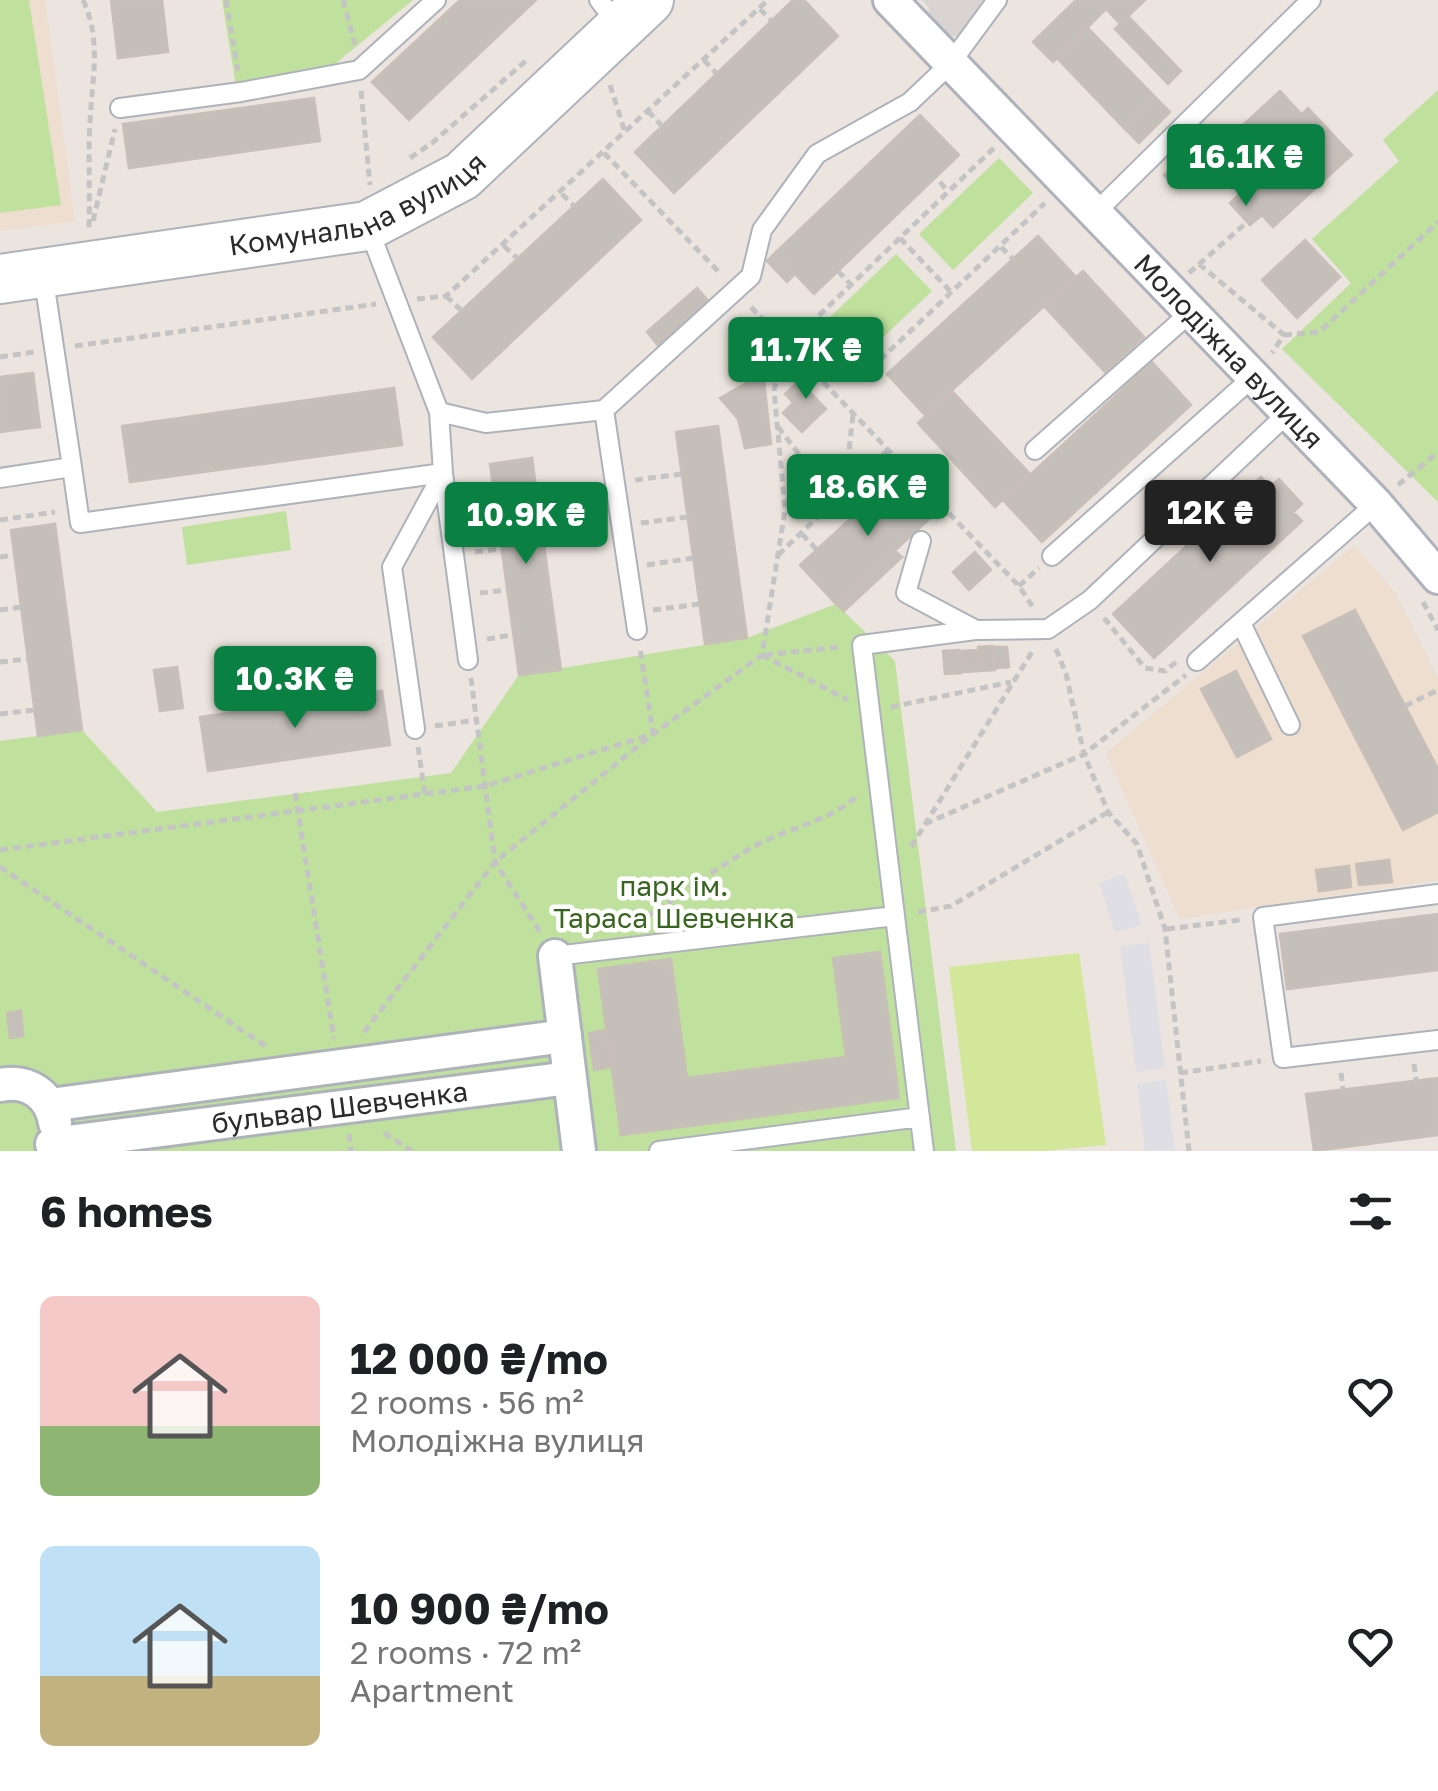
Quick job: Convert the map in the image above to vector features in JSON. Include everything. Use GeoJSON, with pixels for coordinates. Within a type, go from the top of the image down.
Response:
{"type":"FeatureCollection","features":[{"type":"Feature","properties":{"kind":"main road","name":"Комунальна вулиця"},"geometry":{"type":"LineString","coordinates":[[22,277],[462,176],[622,9]]}},
{"type":"Feature","properties":{"kind":"street","name":"Молодіжна вулиця"},"geometry":{"type":"LineString","coordinates":[[890,0],[1376,504],[1438,577]]}},
{"type":"Feature","properties":{"kind":"street"},"geometry":{"type":"LineString","coordinates":[[555,956],[579,1151]]}},
{"type":"Feature","properties":{"kind":"street","name":"бульвар Шевченка"},"geometry":{"type":"LineString","coordinates":[[565,1036],[50,1106],[56,1130],[50,1148],[569,1078]]}},
{"type":"Feature","properties":{"kind":"street"},"geometry":{"type":"LineString","coordinates":[[302,1071],[306,1112]]}},
{"type":"Feature","properties":{"kind":"street"},"geometry":{"type":"LineString","coordinates":[[0,1084],[20,1083],[34,1088],[50,1106]]}},
{"type":"Feature","properties":{"kind":"lane"},"geometry":{"type":"LineString","coordinates":[[120,108],[241,92],[359,70],[436,0]]}},
{"type":"Feature","properties":{"kind":"lane"},"geometry":{"type":"LineString","coordinates":[[439,412],[486,423],[604,410],[752,276],[762,230],[817,154],[910,102],[950,64],[997,0]]}},
{"type":"Feature","properties":{"kind":"lane"},"geometry":{"type":"LineString","coordinates":[[1095,213],[1311,0]]}},
{"type":"Feature","properties":{"kind":"lane"},"geometry":{"type":"LineString","coordinates":[[371,197],[439,412],[443,473],[468,660]]}},
{"type":"Feature","properties":{"kind":"lane"},"geometry":{"type":"LineString","coordinates":[[22,277],[72,467],[80,523],[443,473]]}},
{"type":"Feature","properties":{"kind":"lane"},"geometry":{"type":"LineString","coordinates":[[1035,450],[1179,302]]}},
{"type":"Feature","properties":{"kind":"lane"},"geometry":{"type":"LineString","coordinates":[[1052,556],[1252,378]]}},
{"type":"Feature","properties":{"kind":"lane"},"geometry":{"type":"LineString","coordinates":[[604,410],[636,621]]}},
{"type":"Feature","properties":{"kind":"lane"},"geometry":{"type":"LineString","coordinates":[[924,1151],[862,645],[976,630],[1048,630],[1090,600],[1287,414]]}},
{"type":"Feature","properties":{"kind":"lane"},"geometry":{"type":"LineString","coordinates":[[0,478],[72,467]]}},
{"type":"Feature","properties":{"kind":"lane"},"geometry":{"type":"LineString","coordinates":[[416,729],[392,567],[443,473]]}},
{"type":"Feature","properties":{"kind":"lane"},"geometry":{"type":"LineString","coordinates":[[1197,661],[1376,504]]}},
{"type":"Feature","properties":{"kind":"lane"},"geometry":{"type":"LineString","coordinates":[[921,541],[906,593],[976,630]]}},
{"type":"Feature","properties":{"kind":"lane"},"geometry":{"type":"LineString","coordinates":[[1242,623],[1290,725]]}},
{"type":"Feature","properties":{"kind":"lane"},"geometry":{"type":"LineString","coordinates":[[1438,894],[1263,917],[1284,1058],[1438,1040]]}},
{"type":"Feature","properties":{"kind":"lane"},"geometry":{"type":"LineString","coordinates":[[555,956],[895,916]]}},
{"type":"Feature","properties":{"kind":"lane"},"geometry":{"type":"LineString","coordinates":[[659,1151],[920,1117]]}},
{"type":"Feature","properties":{"kind":"path"},"geometry":{"type":"LineString","coordinates":[[83,0],[94,23],[96,68],[90,119],[90,233],[120,108]]}},
{"type":"Feature","properties":{"kind":"path"},"geometry":{"type":"LineString","coordinates":[[226,0],[241,92]]}},
{"type":"Feature","properties":{"kind":"path"},"geometry":{"type":"LineString","coordinates":[[759,8],[772,21]]}},
{"type":"Feature","properties":{"kind":"path"},"geometry":{"type":"LineString","coordinates":[[404,162],[432,143],[535,52]]}},
{"type":"Feature","properties":{"kind":"path"},"geometry":{"type":"LineString","coordinates":[[704,60],[717,74]]}},
{"type":"Feature","properties":{"kind":"path"},"geometry":{"type":"LineString","coordinates":[[648,112],[662,126]]}},
{"type":"Feature","properties":{"kind":"path"},"geometry":{"type":"LineString","coordinates":[[762,655],[785,510],[774,390],[787,346],[995,147]]}},
{"type":"Feature","properties":{"kind":"path"},"geometry":{"type":"LineString","coordinates":[[940,182],[948,192]]}},
{"type":"Feature","properties":{"kind":"path"},"geometry":{"type":"LineString","coordinates":[[561,193],[574,206]]}},
{"type":"Feature","properties":{"kind":"path"},"geometry":{"type":"LineString","coordinates":[[880,360],[1047,201]]}},
{"type":"Feature","properties":{"kind":"path"},"geometry":{"type":"LineString","coordinates":[[1179,302],[1199,264],[1247,222]]}},
{"type":"Feature","properties":{"kind":"path"},"geometry":{"type":"LineString","coordinates":[[1199,264],[1284,335],[1319,332],[1438,222]]}},
{"type":"Feature","properties":{"kind":"path"},"geometry":{"type":"LineString","coordinates":[[900,238],[952,293]]}},
{"type":"Feature","properties":{"kind":"path"},"geometry":{"type":"LineString","coordinates":[[504,246],[518,258]]}},
{"type":"Feature","properties":{"kind":"path"},"geometry":{"type":"LineString","coordinates":[[1001,246],[1013,259]]}},
{"type":"Feature","properties":{"kind":"path"},"geometry":{"type":"LineString","coordinates":[[838,271],[851,285]]}},
{"type":"Feature","properties":{"kind":"path"},"geometry":{"type":"LineString","coordinates":[[446,296],[462,311]]}},
{"type":"Feature","properties":{"kind":"path"},"geometry":{"type":"LineString","coordinates":[[1252,378],[1284,335]]}},
{"type":"Feature","properties":{"kind":"path"},"geometry":{"type":"LineString","coordinates":[[845,490],[853,414]]}},
{"type":"Feature","properties":{"kind":"path"},"geometry":{"type":"LineString","coordinates":[[778,428],[850,520]]}},
{"type":"Feature","properties":{"kind":"path"},"geometry":{"type":"LineString","coordinates":[[778,555],[888,450]]}},
{"type":"Feature","properties":{"kind":"path"},"geometry":{"type":"LineString","coordinates":[[1376,504],[1438,452]]}},
{"type":"Feature","properties":{"kind":"path"},"geometry":{"type":"LineString","coordinates":[[866,471],[883,490]]}},
{"type":"Feature","properties":{"kind":"path"},"geometry":{"type":"LineString","coordinates":[[615,483],[682,474]]}},
{"type":"Feature","properties":{"kind":"path"},"geometry":{"type":"LineString","coordinates":[[0,520],[78,509]]}},
{"type":"Feature","properties":{"kind":"path"},"geometry":{"type":"LineString","coordinates":[[622,526],[688,517]]}},
{"type":"Feature","properties":{"kind":"path"},"geometry":{"type":"LineString","coordinates":[[801,533],[816,550]]}},
{"type":"Feature","properties":{"kind":"path"},"geometry":{"type":"LineString","coordinates":[[0,557],[15,555]]}},
{"type":"Feature","properties":{"kind":"path"},"geometry":{"type":"LineString","coordinates":[[628,567],[693,558]]}},
{"type":"Feature","properties":{"kind":"path"},"geometry":{"type":"LineString","coordinates":[[925,824],[1084,754],[1193,669],[1197,661],[1181,658],[1165,671],[1145,668],[1090,600]]}},
{"type":"Feature","properties":{"kind":"path"},"geometry":{"type":"LineString","coordinates":[[653,734],[636,621],[700,604]]}},
{"type":"Feature","properties":{"kind":"path"},"geometry":{"type":"LineString","coordinates":[[0,610],[22,607]]}},
{"type":"Feature","properties":{"kind":"path"},"geometry":{"type":"LineString","coordinates":[[891,880],[1011,682],[1048,630]]}},
{"type":"Feature","properties":{"kind":"path"},"geometry":{"type":"LineString","coordinates":[[338,1066],[496,862],[653,734],[762,655],[862,645]]}},
{"type":"Feature","properties":{"kind":"path"},"geometry":{"type":"LineString","coordinates":[[762,655],[870,711],[1011,682]]}},
{"type":"Feature","properties":{"kind":"path"},"geometry":{"type":"LineString","coordinates":[[0,662],[28,658]]}},
{"type":"Feature","properties":{"kind":"path"},"geometry":{"type":"LineString","coordinates":[[468,660],[496,862],[555,956]]}},
{"type":"Feature","properties":{"kind":"path"},"geometry":{"type":"LineString","coordinates":[[1406,706],[1438,690]]}},
{"type":"Feature","properties":{"kind":"path"},"geometry":{"type":"LineString","coordinates":[[0,714],[35,710]]}},
{"type":"Feature","properties":{"kind":"path"},"geometry":{"type":"LineString","coordinates":[[416,729],[425,794]]}},
{"type":"Feature","properties":{"kind":"path"},"geometry":{"type":"LineString","coordinates":[[0,850],[485,786],[653,734]]}},
{"type":"Feature","properties":{"kind":"path"},"geometry":{"type":"LineString","coordinates":[[607,950],[632,926],[746,851],[792,828],[841,811],[879,782]]}},
{"type":"Feature","properties":{"kind":"path"},"geometry":{"type":"LineString","coordinates":[[296,793],[338,1066]]}},
{"type":"Feature","properties":{"kind":"path"},"geometry":{"type":"LineString","coordinates":[[895,916],[951,906],[1108,812]]}},
{"type":"Feature","properties":{"kind":"path"},"geometry":{"type":"LineString","coordinates":[[0,866],[302,1071]]}},
{"type":"Feature","properties":{"kind":"path"},"geometry":{"type":"LineString","coordinates":[[1165,929],[1263,917]]}},
{"type":"Feature","properties":{"kind":"path"},"geometry":{"type":"LineString","coordinates":[[1180,1073],[1284,1058]]}},
{"type":"Feature","properties":{"kind":"path"},"geometry":{"type":"LineString","coordinates":[[344,1106],[351,1151]]}},
{"type":"Feature","properties":{"kind":"shaded area"},"geometry":{"type":"Polygon","coordinates":[[[0,0],[45,0],[75,221],[0,231],[0,0]]]}},
{"type":"Feature","properties":{"kind":"shaded area"},"geometry":{"type":"Polygon","coordinates":[[[922,0],[986,0],[973,21],[957,36],[950,37],[944,36],[928,18],[929,8],[922,0]]]}},
{"type":"Feature","properties":{"kind":"shaded area"},"geometry":{"type":"Polygon","coordinates":[[[1354,546],[1395,592],[1438,678],[1438,880],[1180,919],[1106,753],[1354,546]]]}},
{"type":"Feature","properties":{"kind":"shaded area"},"geometry":{"type":"Polygon","coordinates":[[[1124,874],[1142,925],[1115,932],[1099,883],[1124,874]]]}},
{"type":"Feature","properties":{"kind":"shaded area"},"geometry":{"type":"Polygon","coordinates":[[[1149,943],[1165,1068],[1136,1072],[1120,946],[1149,943]]]}},
{"type":"Feature","properties":{"kind":"shaded area"},"geometry":{"type":"Polygon","coordinates":[[[1166,1080],[1175,1151],[1145,1151],[1137,1084],[1166,1080]]]}},
{"type":"Feature","properties":{"kind":"green space"},"geometry":{"type":"Polygon","coordinates":[[[0,0],[29,0],[61,205],[0,213],[0,0]]]}},
{"type":"Feature","properties":{"kind":"green space"},"geometry":{"type":"Polygon","coordinates":[[[222,0],[413,0],[335,64],[236,86],[222,0]]]}},
{"type":"Feature","properties":{"kind":"green space"},"geometry":{"type":"Polygon","coordinates":[[[1438,90],[1438,502],[1282,349],[1351,283],[1312,239],[1399,161],[1383,140],[1438,90]]]}},
{"type":"Feature","properties":{"kind":"green space"},"geometry":{"type":"Polygon","coordinates":[[[999,158],[1033,193],[953,270],[919,234],[999,158]]]}},
{"type":"Feature","properties":{"kind":"green space"},"geometry":{"type":"Polygon","coordinates":[[[896,254],[932,291],[839,379],[803,343],[896,254]]]}},
{"type":"Feature","properties":{"kind":"green space"},"geometry":{"type":"Polygon","coordinates":[[[286,511],[291,550],[187,565],[182,527],[286,511]]]}},
{"type":"Feature","properties":{"kind":"green space","name":"парк ім. Тараса Шевченка"},"geometry":{"type":"Polygon","coordinates":[[[836,604],[895,661],[956,1151],[0,1151],[0,741],[82,730],[157,812],[451,773],[519,675],[747,638],[836,604]]]}},
{"type":"Feature","properties":{"kind":"green space"},"geometry":{"type":"Polygon","coordinates":[[[1079,953],[1106,1145],[1045,1151],[972,1151],[949,967],[1079,953]]]}},
{"type":"Feature","properties":{"kind":"building"},"geometry":{"type":"Polygon","coordinates":[[[111,0],[162,0],[168,52],[118,58],[111,0]]]}},
{"type":"Feature","properties":{"kind":"building"},"geometry":{"type":"Polygon","coordinates":[[[460,0],[536,0],[409,120],[372,82],[460,0]]]}},
{"type":"Feature","properties":{"kind":"building"},"geometry":{"type":"Polygon","coordinates":[[[793,0],[804,0],[838,36],[674,193],[635,152],[793,0]]]}},
{"type":"Feature","properties":{"kind":"building"},"geometry":{"type":"Polygon","coordinates":[[[1076,0],[1145,0],[1120,24],[1106,9],[1053,62],[1033,42],[1076,0]]]}},
{"type":"Feature","properties":{"kind":"building"},"geometry":{"type":"Polygon","coordinates":[[[1128,16],[1181,71],[1168,84],[1115,29],[1128,16]]]}},
{"type":"Feature","properties":{"kind":"building"},"geometry":{"type":"Polygon","coordinates":[[[1088,28],[1155,97],[1123,127],[1057,58],[1088,28]]]}},
{"type":"Feature","properties":{"kind":"building"},"geometry":{"type":"Polygon","coordinates":[[[1280,91],[1345,161],[1273,227],[1208,157],[1280,91]]]}},
{"type":"Feature","properties":{"kind":"building"},"geometry":{"type":"Polygon","coordinates":[[[1155,97],[1170,112],[1139,143],[1123,127],[1155,97]]]}},
{"type":"Feature","properties":{"kind":"building"},"geometry":{"type":"Polygon","coordinates":[[[314,98],[320,141],[129,168],[123,124],[314,98]]]}},
{"type":"Feature","properties":{"kind":"building"},"geometry":{"type":"Polygon","coordinates":[[[1308,108],[1336,138],[1329,144],[1302,114],[1308,108]]]}},
{"type":"Feature","properties":{"kind":"building"},"geometry":{"type":"Polygon","coordinates":[[[920,115],[959,155],[814,294],[775,253],[920,115]]]}},
{"type":"Feature","properties":{"kind":"building"},"geometry":{"type":"Polygon","coordinates":[[[1336,138],[1352,155],[1345,161],[1329,144],[1336,138]]]}},
{"type":"Feature","properties":{"kind":"building"},"geometry":{"type":"Polygon","coordinates":[[[1178,162],[1184,169],[1170,182],[1164,175],[1178,162]]]}},
{"type":"Feature","properties":{"kind":"building"},"geometry":{"type":"Polygon","coordinates":[[[603,179],[641,220],[472,379],[433,337],[603,179]]]}},
{"type":"Feature","properties":{"kind":"building"},"geometry":{"type":"Polygon","coordinates":[[[1241,193],[1262,215],[1250,225],[1230,203],[1241,193]]]}},
{"type":"Feature","properties":{"kind":"building"},"geometry":{"type":"Polygon","coordinates":[[[1038,236],[1076,277],[925,415],[887,374],[1038,236]]]}},
{"type":"Feature","properties":{"kind":"building"},"geometry":{"type":"Polygon","coordinates":[[[1305,240],[1340,277],[1297,318],[1262,280],[1305,240]]]}},
{"type":"Feature","properties":{"kind":"building"},"geometry":{"type":"Polygon","coordinates":[[[775,253],[795,274],[787,282],[767,261],[775,253]]]}},
{"type":"Feature","properties":{"kind":"building"},"geometry":{"type":"Polygon","coordinates":[[[1083,271],[1144,337],[1105,372],[1044,306],[1083,271]]]}},
{"type":"Feature","properties":{"kind":"building"},"geometry":{"type":"Polygon","coordinates":[[[697,288],[711,304],[660,348],[647,332],[697,288]]]}},
{"type":"Feature","properties":{"kind":"building"},"geometry":{"type":"Polygon","coordinates":[[[1152,362],[1191,405],[1042,542],[1003,500],[1152,362]]]}},
{"type":"Feature","properties":{"kind":"building"},"geometry":{"type":"Polygon","coordinates":[[[33,373],[40,427],[0,432],[0,377],[33,373]]]}},
{"type":"Feature","properties":{"kind":"building"},"geometry":{"type":"Polygon","coordinates":[[[755,378],[764,381],[771,444],[745,448],[738,419],[720,398],[755,378]]]}},
{"type":"Feature","properties":{"kind":"building"},"geometry":{"type":"Polygon","coordinates":[[[799,381],[826,409],[812,422],[785,394],[799,381]]]}},
{"type":"Feature","properties":{"kind":"building"},"geometry":{"type":"Polygon","coordinates":[[[394,388],[402,445],[130,482],[122,426],[394,388]]]}},
{"type":"Feature","properties":{"kind":"building"},"geometry":{"type":"Polygon","coordinates":[[[952,391],[1030,474],[995,507],[918,423],[952,391]]]}},
{"type":"Feature","properties":{"kind":"building"},"geometry":{"type":"Polygon","coordinates":[[[794,402],[812,422],[802,432],[783,413],[794,402]]]}},
{"type":"Feature","properties":{"kind":"building"},"geometry":{"type":"Polygon","coordinates":[[[718,426],[747,638],[705,644],[676,432],[718,426]]]}},
{"type":"Feature","properties":{"kind":"building"},"geometry":{"type":"Polygon","coordinates":[[[532,458],[561,670],[519,675],[490,464],[532,458]]]}},
{"type":"Feature","properties":{"kind":"building"},"geometry":{"type":"Polygon","coordinates":[[[899,474],[935,514],[836,604],[800,565],[899,474]]]}},
{"type":"Feature","properties":{"kind":"building"},"geometry":{"type":"Polygon","coordinates":[[[1261,477],[1270,487],[1279,479],[1302,504],[1293,512],[1302,521],[1154,658],[1113,614],[1261,477]]]}},
{"type":"Feature","properties":{"kind":"building"},"geometry":{"type":"Polygon","coordinates":[[[55,524],[82,730],[38,736],[11,530],[55,524]]]}},
{"type":"Feature","properties":{"kind":"building"},"geometry":{"type":"Polygon","coordinates":[[[895,551],[902,557],[844,611],[836,604],[895,551]]]}},
{"type":"Feature","properties":{"kind":"building"},"geometry":{"type":"Polygon","coordinates":[[[975,552],[991,570],[969,590],[953,572],[975,552]]]}},
{"type":"Feature","properties":{"kind":"building"},"geometry":{"type":"Polygon","coordinates":[[[1355,610],[1438,769],[1438,812],[1403,830],[1303,636],[1355,610]]]}},
{"type":"Feature","properties":{"kind":"building"},"geometry":{"type":"Polygon","coordinates":[[[993,646],[995,670],[980,671],[978,647],[993,646]]]}},
{"type":"Feature","properties":{"kind":"building"},"geometry":{"type":"Polygon","coordinates":[[[994,647],[1007,647],[1009,667],[996,668],[994,647]]]}},
{"type":"Feature","properties":{"kind":"building"},"geometry":{"type":"Polygon","coordinates":[[[959,650],[961,673],[945,674],[943,651],[959,650]]]}},
{"type":"Feature","properties":{"kind":"building"},"geometry":{"type":"Polygon","coordinates":[[[977,650],[979,671],[962,672],[961,651],[977,650]]]}},
{"type":"Feature","properties":{"kind":"building"},"geometry":{"type":"Polygon","coordinates":[[[177,667],[183,708],[160,711],[154,670],[177,667]]]}},
{"type":"Feature","properties":{"kind":"building"},"geometry":{"type":"Polygon","coordinates":[[[1236,671],[1271,739],[1237,757],[1201,689],[1236,671]]]}},
{"type":"Feature","properties":{"kind":"building"},"geometry":{"type":"Polygon","coordinates":[[[382,691],[390,745],[208,771],[200,717],[382,691]]]}},
{"type":"Feature","properties":{"kind":"building"},"geometry":{"type":"Polygon","coordinates":[[[1389,860],[1392,882],[1359,885],[1356,864],[1389,860]]]}},
{"type":"Feature","properties":{"kind":"building"},"geometry":{"type":"Polygon","coordinates":[[[1349,866],[1351,887],[1319,891],[1316,870],[1349,866]]]}},
{"type":"Feature","properties":{"kind":"building"},"geometry":{"type":"Polygon","coordinates":[[[1438,914],[1438,970],[1287,989],[1280,934],[1438,914]]]}},
{"type":"Feature","properties":{"kind":"building"},"geometry":{"type":"Polygon","coordinates":[[[880,952],[899,1098],[621,1135],[598,969],[671,959],[687,1078],[846,1057],[833,958],[880,952]]]}},
{"type":"Feature","properties":{"kind":"building"},"geometry":{"type":"Polygon","coordinates":[[[21,1011],[23,1036],[10,1038],[7,1013],[21,1011]]]}},
{"type":"Feature","properties":{"kind":"building"},"geometry":{"type":"Polygon","coordinates":[[[606,1030],[611,1067],[594,1070],[589,1033],[606,1030]]]}},
{"type":"Feature","properties":{"kind":"building"},"geometry":{"type":"Polygon","coordinates":[[[1438,1078],[1438,1135],[1314,1151],[1306,1094],[1438,1078]]]}}]}
